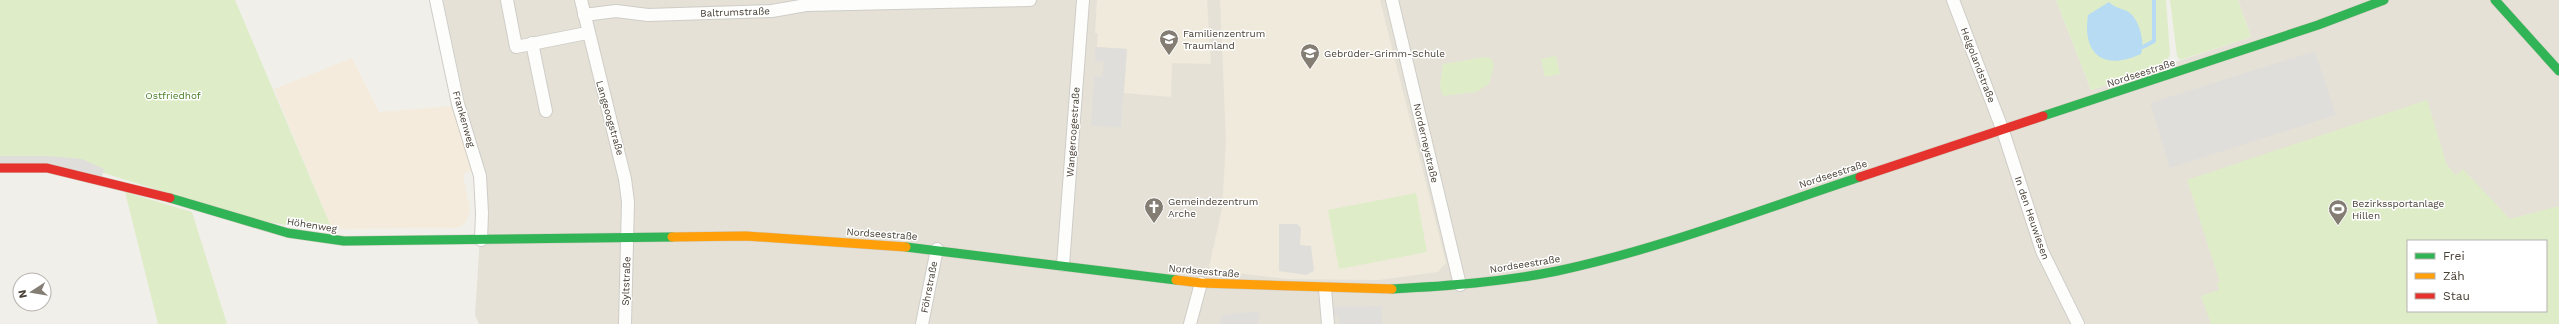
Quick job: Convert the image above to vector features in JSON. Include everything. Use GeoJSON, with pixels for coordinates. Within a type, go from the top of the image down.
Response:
{"type":"FeatureCollection","features":[{"type":"Feature","properties":{"kind":"street","name":"Frankenweg"},"geometry":{"type":"LineString","coordinates":[[436,0],[458,104],[480,176],[482,213],[481,240]]}},
{"type":"Feature","properties":{"kind":"street"},"geometry":{"type":"LineString","coordinates":[[507,0],[516,47],[587,33]]}},
{"type":"Feature","properties":{"kind":"street","name":"Langeoogstraße"},"geometry":{"type":"LineString","coordinates":[[581,0],[587,33],[622,160],[628,202],[628,238]]}},
{"type":"Feature","properties":{"kind":"street","name":"Baltrumstraße"},"geometry":{"type":"LineString","coordinates":[[584,15],[616,11],[648,15],[772,11],[806,5],[841,2],[1030,0]]}},
{"type":"Feature","properties":{"kind":"street","name":"Wangeroogestraße"},"geometry":{"type":"LineString","coordinates":[[1063,265],[1083,0]]}},
{"type":"Feature","properties":{"kind":"street","name":"Norderneystraße"},"geometry":{"type":"LineString","coordinates":[[1392,0],[1460,285]]}},
{"type":"Feature","properties":{"kind":"street","name":"Helgolandstraße"},"geometry":{"type":"LineString","coordinates":[[1953,0],[2003,131]]}},
{"type":"Feature","properties":{"kind":"street","name":"Nordseestraße"},"geometry":{"type":"LineString","coordinates":[[628,238],[746,236],[937,249],[1201,283],[1372,290],[1460,285],[1566,269],[1638,250],[2003,131],[2318,25],[2384,0]]}},
{"type":"Feature","properties":{"kind":"street"},"geometry":{"type":"LineString","coordinates":[[2495,0],[2559,71]]}},
{"type":"Feature","properties":{"kind":"street"},"geometry":{"type":"LineString","coordinates":[[532,43],[546,111]]}},
{"type":"Feature","properties":{"kind":"street","name":"In den Heuwiesen"},"geometry":{"type":"LineString","coordinates":[[2003,131],[2042,251],[2078,324]]}},
{"type":"Feature","properties":{"kind":"street","name":"Höhenweg"},"geometry":{"type":"LineString","coordinates":[[0,168],[47,168],[143,190],[288,233],[327,239],[481,240],[628,238]]}},
{"type":"Feature","properties":{"kind":"street","name":"Syltstraße"},"geometry":{"type":"LineString","coordinates":[[625,324],[628,238]]}},
{"type":"Feature","properties":{"kind":"street","name":"Föhrstraße"},"geometry":{"type":"LineString","coordinates":[[922,324],[937,249]]}},
{"type":"Feature","properties":{"kind":"street"},"geometry":{"type":"LineString","coordinates":[[1190,324],[1201,283]]}},
{"type":"Feature","properties":{"kind":"street"},"geometry":{"type":"LineString","coordinates":[[1325,289],[1328,324]]}},
{"type":"Feature","properties":{"kind":"shaded area"},"geometry":{"type":"Polygon","coordinates":[[[443,0],[2056,0],[2091,90],[2251,37],[2238,0],[2559,0],[2559,324],[479,324],[475,315],[484,174],[465,103],[443,0]]]}},
{"type":"Feature","properties":{"kind":"shaded area","name":"Familienzentrum Traumland"},"geometry":{"type":"Polygon","coordinates":[[[1097,0],[1207,0],[1211,64],[1172,63],[1171,97],[1124,93],[1127,49],[1097,47],[1098,33],[1095,33],[1097,0]]]}},
{"type":"Feature","properties":{"kind":"shaded area","name":"Gebrüder-Grimm-Schule"},"geometry":{"type":"Polygon","coordinates":[[[1220,0],[1380,0],[1446,263],[1438,272],[1379,280],[1288,279],[1211,270],[1209,267],[1222,209],[1226,140],[1220,0]]]}},
{"type":"Feature","properties":{"kind":"shaded area"},"geometry":{"type":"Polygon","coordinates":[[[1095,47],[1127,49],[1121,127],[1091,126],[1094,77],[1102,77],[1104,62],[1095,61],[1095,47]]]}},
{"type":"Feature","properties":{"kind":"shaded area"},"geometry":{"type":"Polygon","coordinates":[[[2315,51],[2336,115],[2170,168],[2150,103],[2315,51]]]}},
{"type":"Feature","properties":{"kind":"shaded area"},"geometry":{"type":"Polygon","coordinates":[[[352,58],[379,112],[453,106],[475,170],[463,174],[470,210],[467,221],[462,226],[456,228],[332,229],[274,89],[352,58]]]}},
{"type":"Feature","properties":{"kind":"shaded area"},"geometry":{"type":"Polygon","coordinates":[[[0,156],[49,156],[82,159],[104,169],[102,177],[0,164],[0,156]]]}},
{"type":"Feature","properties":{"kind":"shaded area"},"geometry":{"type":"Polygon","coordinates":[[[1279,224],[1297,224],[1301,228],[1300,245],[1311,246],[1314,271],[1306,275],[1279,271],[1279,224]]]}},
{"type":"Feature","properties":{"kind":"shaded area"},"geometry":{"type":"Polygon","coordinates":[[[1382,306],[1382,324],[1339,324],[1339,316],[1333,316],[1333,307],[1382,306]]]}},
{"type":"Feature","properties":{"kind":"shaded area"},"geometry":{"type":"Polygon","coordinates":[[[1260,311],[1257,324],[1220,324],[1222,315],[1260,311]]]}},
{"type":"Feature","properties":{"kind":"green space","name":"Ostfriedhof"},"geometry":{"type":"Polygon","coordinates":[[[0,0],[235,0],[332,229],[320,231],[251,219],[49,156],[0,156],[0,0]]]}},
{"type":"Feature","properties":{"kind":"green space"},"geometry":{"type":"Polygon","coordinates":[[[2056,0],[2166,0],[2170,54],[2168,59],[2160,68],[2091,90],[2056,0]]]}},
{"type":"Feature","properties":{"kind":"green space"},"geometry":{"type":"Polygon","coordinates":[[[2170,0],[2238,0],[2251,37],[2180,60],[2177,56],[2170,0]]]}},
{"type":"Feature","properties":{"kind":"green space"},"geometry":{"type":"Polygon","coordinates":[[[1556,56],[1560,74],[1545,77],[1541,59],[1556,56]]]}},
{"type":"Feature","properties":{"kind":"green space"},"geometry":{"type":"Polygon","coordinates":[[[1484,57],[1491,58],[1494,65],[1489,84],[1476,92],[1443,96],[1440,86],[1443,64],[1484,57]]]}},
{"type":"Feature","properties":{"kind":"green space","name":"Bezirkssportanlage Hillen"},"geometry":{"type":"Polygon","coordinates":[[[2427,100],[2447,165],[2456,175],[2463,169],[2510,219],[2559,206],[2559,324],[2211,324],[2201,296],[2219,290],[2217,283],[2220,282],[2187,180],[2427,100]]]}},
{"type":"Feature","properties":{"kind":"green space"},"geometry":{"type":"Polygon","coordinates":[[[125,192],[192,212],[227,324],[158,324],[125,192]]]}},
{"type":"Feature","properties":{"kind":"green space"},"geometry":{"type":"Polygon","coordinates":[[[1416,193],[1427,252],[1339,269],[1328,210],[1416,193]]]}},
{"type":"Feature","properties":{"kind":"water"},"geometry":{"type":"Polygon","coordinates":[[[2109,2],[2114,6],[2129,12],[2137,22],[2142,38],[2141,54],[2128,59],[2116,61],[2106,60],[2098,56],[2092,49],[2087,29],[2088,15],[2109,2]]]}},
{"type":"Feature","properties":{"kind":"waterway"},"geometry":{"type":"LineString","coordinates":[[2143,47],[2154,41],[2154,0]]}},
{"type":"Feature","properties":{"kind":"traffic: fast"},"geometry":{"type":"LineString","coordinates":[[2043,116],[2318,25],[2384,0]]}},
{"type":"Feature","properties":{"kind":"traffic: fast"},"geometry":{"type":"LineString","coordinates":[[2495,0],[2559,71]]}},
{"type":"Feature","properties":{"kind":"traffic: fast"},"geometry":{"type":"LineString","coordinates":[[1392,289],[1496,281],[1537,275],[1595,262],[1672,240],[1860,177]]}},
{"type":"Feature","properties":{"kind":"traffic: fast"},"geometry":{"type":"LineString","coordinates":[[170,198],[288,233],[344,241],[672,237]]}},
{"type":"Feature","properties":{"kind":"traffic: fast"},"geometry":{"type":"LineString","coordinates":[[906,247],[1176,280]]}},
{"type":"Feature","properties":{"kind":"traffic: slow"},"geometry":{"type":"LineString","coordinates":[[672,237],[746,236],[906,247]]}},
{"type":"Feature","properties":{"kind":"traffic: slow"},"geometry":{"type":"LineString","coordinates":[[1176,280],[1201,283],[1392,289]]}},
{"type":"Feature","properties":{"kind":"traffic: jam"},"geometry":{"type":"LineString","coordinates":[[1860,177],[2043,116]]}},
{"type":"Feature","properties":{"kind":"traffic: jam"},"geometry":{"type":"LineString","coordinates":[[0,168],[47,168],[170,198]]}},
{"type":"Feature","properties":{"kind":"place","name":"Familienzentrum Traumland"},"geometry":{"type":"Point","coordinates":[1169,56]}},
{"type":"Feature","properties":{"kind":"place","name":"Gebrüder-Grimm-Schule"},"geometry":{"type":"Point","coordinates":[1310,70]}},
{"type":"Feature","properties":{"kind":"place","name":"Gemeindezentrum Arche"},"geometry":{"type":"Point","coordinates":[1154,224]}},
{"type":"Feature","properties":{"kind":"place","name":"Bezirkssportanlage Hillen"},"geometry":{"type":"Point","coordinates":[2338,226]}}]}
